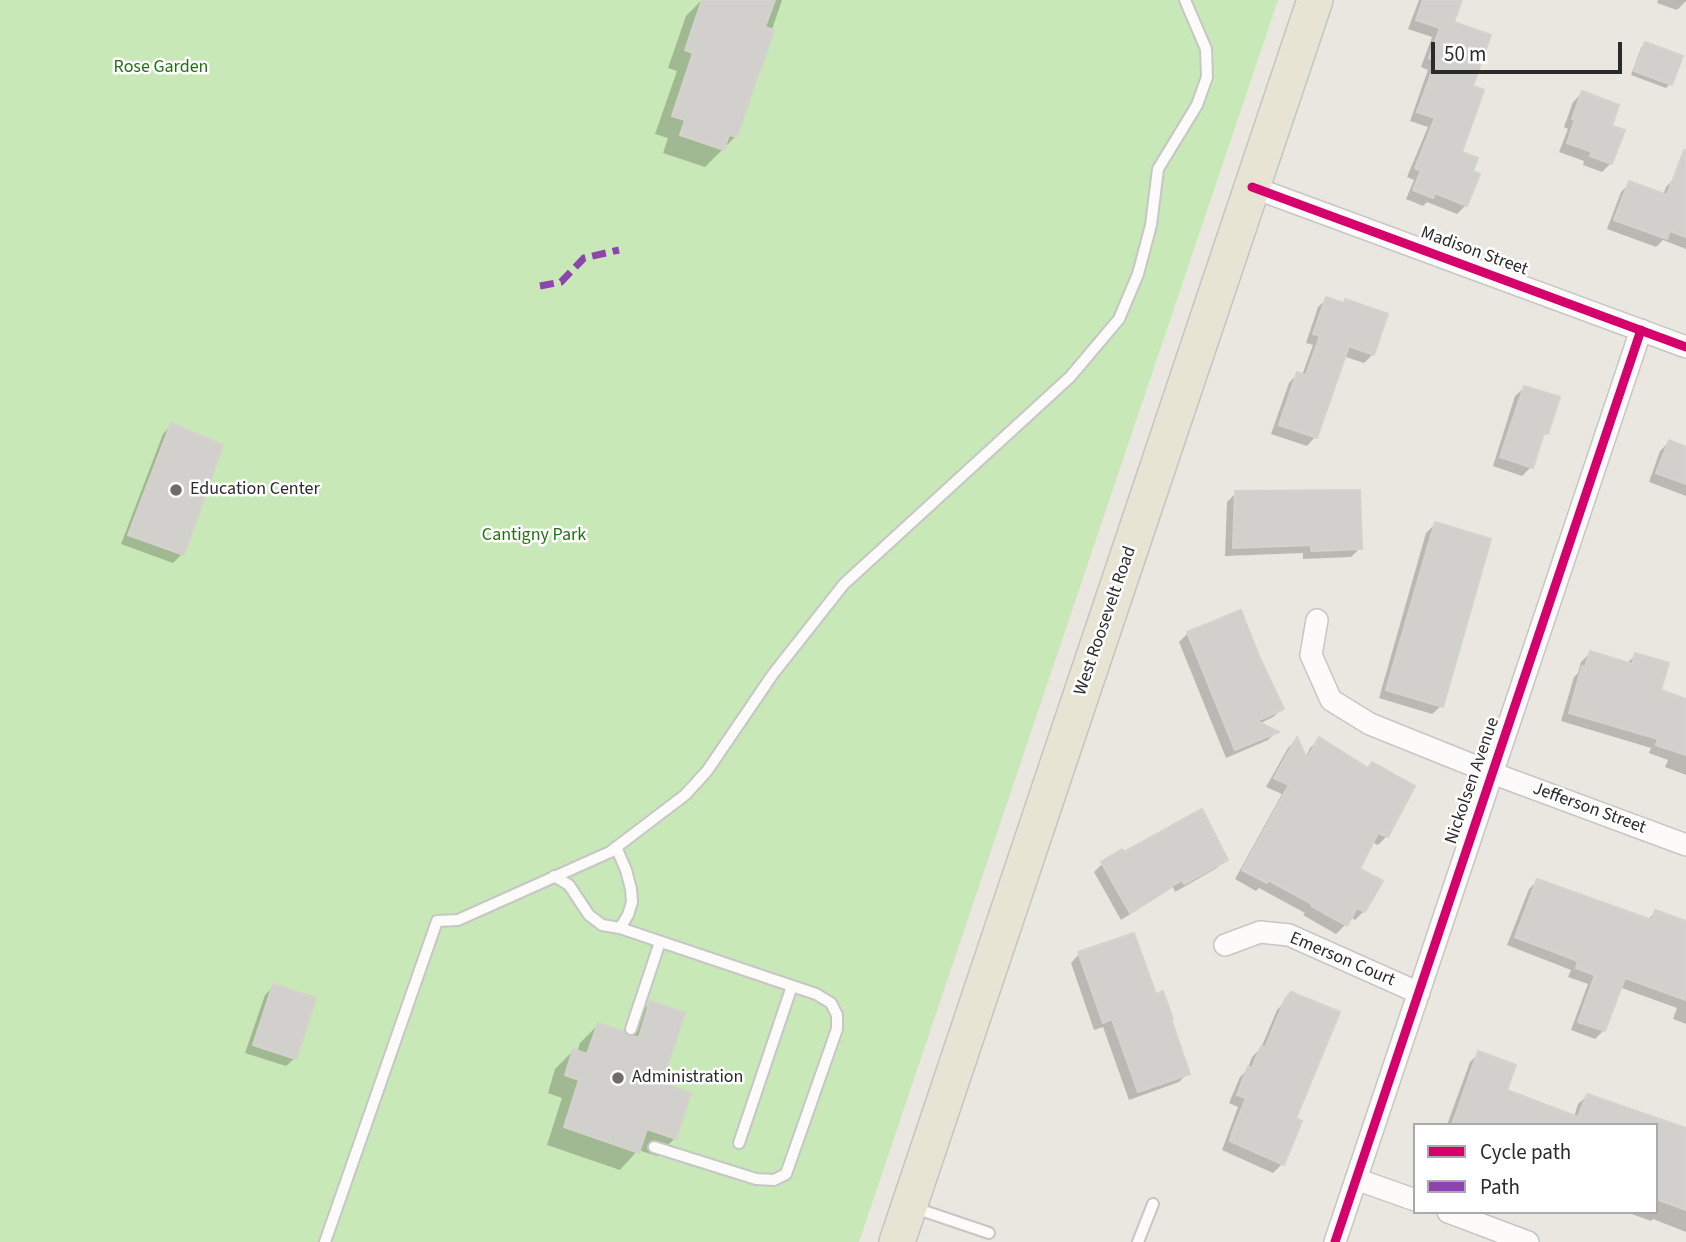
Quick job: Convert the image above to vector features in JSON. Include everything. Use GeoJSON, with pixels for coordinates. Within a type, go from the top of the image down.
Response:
{"type":"FeatureCollection","features":[{"type":"Feature","properties":{"kind":"main road","name":"West Roosevelt Road"},"geometry":{"type":"LineString","coordinates":[[897,1242],[1315,0]]}},
{"type":"Feature","properties":{"kind":"street","name":"Madison Street"},"geometry":{"type":"LineString","coordinates":[[1252,187],[1686,347]]}},
{"type":"Feature","properties":{"kind":"street","name":"Nickolsen Avenue"},"geometry":{"type":"LineString","coordinates":[[1335,1242],[1641,330]]}},
{"type":"Feature","properties":{"kind":"street","name":"Jefferson Street"},"geometry":{"type":"LineString","coordinates":[[1317,620],[1311,655],[1331,700],[1370,724],[1492,773],[1686,845]]}},
{"type":"Feature","properties":{"kind":"street","name":"Emerson Court"},"geometry":{"type":"LineString","coordinates":[[1225,945],[1260,932],[1289,935],[1419,993]]}},
{"type":"Feature","properties":{"kind":"street"},"geometry":{"type":"LineString","coordinates":[[1356,1179],[1413,1199]]}},
{"type":"Feature","properties":{"kind":"street"},"geometry":{"type":"LineString","coordinates":[[1453,1214],[1528,1242]]}},
{"type":"Feature","properties":{"kind":"lane"},"geometry":{"type":"LineString","coordinates":[[325,1242],[436,921],[458,920],[610,852],[685,795],[707,771],[773,674],[845,584],[1070,377],[1119,319],[1138,274],[1151,225],[1158,169],[1197,105],[1207,77],[1206,49],[1185,0]]}},
{"type":"Feature","properties":{"kind":"lane"},"geometry":{"type":"LineString","coordinates":[[616,847],[626,870],[632,902],[620,928]]}},
{"type":"Feature","properties":{"kind":"lane"},"geometry":{"type":"LineString","coordinates":[[554,876],[569,885],[589,915],[602,925],[620,928],[816,994],[831,1003],[836,1015],[837,1029],[786,1174],[774,1180],[756,1179],[654,1147]]}},
{"type":"Feature","properties":{"kind":"lane"},"geometry":{"type":"LineString","coordinates":[[631,1029],[660,942]]}},
{"type":"Feature","properties":{"kind":"lane"},"geometry":{"type":"LineString","coordinates":[[739,1143],[792,986]]}},
{"type":"Feature","properties":{"kind":"lane"},"geometry":{"type":"LineString","coordinates":[[1139,1242],[1153,1204]]}},
{"type":"Feature","properties":{"kind":"lane"},"geometry":{"type":"LineString","coordinates":[[909,1206],[989,1233]]}},
{"type":"Feature","properties":{"kind":"green space","name":"Cantigny Park"},"geometry":{"type":"Polygon","coordinates":[[[0,0],[1278,0],[859,1242],[0,1242],[0,0]]]}},
{"type":"Feature","properties":{"kind":"building"},"geometry":{"type":"Polygon","coordinates":[[[702,0],[775,0],[765,27],[774,30],[761,69],[737,137],[729,135],[724,150],[680,135],[685,120],[672,116],[693,53],[685,50],[702,0]]]}},
{"type":"Feature","properties":{"kind":"building"},"geometry":{"type":"Polygon","coordinates":[[[1423,0],[1462,0],[1454,22],[1491,35],[1473,86],[1484,90],[1462,152],[1478,158],[1473,171],[1480,174],[1467,206],[1435,193],[1433,198],[1413,190],[1421,171],[1415,168],[1435,118],[1417,112],[1436,61],[1429,58],[1440,28],[1416,20],[1423,0]]]}},
{"type":"Feature","properties":{"kind":"building"},"geometry":{"type":"Polygon","coordinates":[[[1645,42],[1683,56],[1672,85],[1634,71],[1645,42]]]}},
{"type":"Feature","properties":{"kind":"building"},"geometry":{"type":"Polygon","coordinates":[[[1582,91],[1619,105],[1612,126],[1625,130],[1612,164],[1590,156],[1592,152],[1567,143],[1582,91]]]}},
{"type":"Feature","properties":{"kind":"building"},"geometry":{"type":"Polygon","coordinates":[[[1684,150],[1686,237],[1670,231],[1667,239],[1614,220],[1629,181],[1667,195],[1684,150]]]}},
{"type":"Feature","properties":{"kind":"building"},"geometry":{"type":"Polygon","coordinates":[[[1326,297],[1344,303],[1345,299],[1388,314],[1374,355],[1349,346],[1317,438],[1279,425],[1297,372],[1306,375],[1320,336],[1313,334],[1326,297]]]}},
{"type":"Feature","properties":{"kind":"building"},"geometry":{"type":"Polygon","coordinates":[[[1524,386],[1560,397],[1548,434],[1544,433],[1533,468],[1500,457],[1524,386]]]}},
{"type":"Feature","properties":{"kind":"building","name":"Education Center"},"geometry":{"type":"Polygon","coordinates":[[[171,423],[223,445],[184,555],[128,535],[171,423]]]}},
{"type":"Feature","properties":{"kind":"building"},"geometry":{"type":"Polygon","coordinates":[[[1669,440],[1686,447],[1686,484],[1656,473],[1669,440]]]}},
{"type":"Feature","properties":{"kind":"building"},"geometry":{"type":"Polygon","coordinates":[[[1360,490],[1362,549],[1311,551],[1311,545],[1233,548],[1235,491],[1360,490]]]}},
{"type":"Feature","properties":{"kind":"building"},"geometry":{"type":"Polygon","coordinates":[[[1435,522],[1491,539],[1443,707],[1386,690],[1435,522]]]}},
{"type":"Feature","properties":{"kind":"building"},"geometry":{"type":"Polygon","coordinates":[[[1241,610],[1284,709],[1257,721],[1279,732],[1235,750],[1187,632],[1241,610]]]}},
{"type":"Feature","properties":{"kind":"building"},"geometry":{"type":"Polygon","coordinates":[[[1590,651],[1632,664],[1635,653],[1669,663],[1661,690],[1686,699],[1686,755],[1656,745],[1658,739],[1569,713],[1582,666],[1585,667],[1590,651]]]}},
{"type":"Feature","properties":{"kind":"building"},"geometry":{"type":"Polygon","coordinates":[[[1297,737],[1307,759],[1319,737],[1368,768],[1372,762],[1415,786],[1388,837],[1378,833],[1360,869],[1383,881],[1365,912],[1357,908],[1347,926],[1268,880],[1267,883],[1242,870],[1289,785],[1274,778],[1297,737]]]}},
{"type":"Feature","properties":{"kind":"building"},"geometry":{"type":"Polygon","coordinates":[[[1202,809],[1228,860],[1184,884],[1182,880],[1130,913],[1101,862],[1202,809]]]}},
{"type":"Feature","properties":{"kind":"building"},"geometry":{"type":"Polygon","coordinates":[[[1537,879],[1652,920],[1655,910],[1686,921],[1686,1000],[1625,978],[1605,1031],[1578,1022],[1595,975],[1576,968],[1578,961],[1515,937],[1537,879]]]}},
{"type":"Feature","properties":{"kind":"building"},"geometry":{"type":"Polygon","coordinates":[[[1134,933],[1156,994],[1163,991],[1190,1074],[1138,1092],[1112,1019],[1103,1023],[1078,952],[1134,933]]]}},
{"type":"Feature","properties":{"kind":"building"},"geometry":{"type":"Polygon","coordinates":[[[273,984],[316,998],[296,1059],[253,1045],[273,984]]]}},
{"type":"Feature","properties":{"kind":"building"},"geometry":{"type":"Polygon","coordinates":[[[1291,992],[1340,1012],[1296,1118],[1302,1121],[1284,1165],[1230,1141],[1246,1098],[1237,1095],[1248,1066],[1252,1068],[1261,1046],[1265,1048],[1285,999],[1291,992]]]}},
{"type":"Feature","properties":{"kind":"building","name":"Administration"},"geometry":{"type":"Polygon","coordinates":[[[650,1001],[685,1013],[662,1083],[691,1093],[676,1139],[647,1129],[639,1153],[564,1127],[579,1080],[565,1075],[573,1049],[587,1054],[598,1023],[628,1036],[639,1037],[650,1001]]]}},
{"type":"Feature","properties":{"kind":"building"},"geometry":{"type":"Polygon","coordinates":[[[1478,1051],[1516,1065],[1507,1090],[1578,1117],[1587,1094],[1686,1128],[1686,1210],[1658,1200],[1658,1123],[1453,1123],[1478,1051]]]}},
{"type":"Feature","properties":{"kind":"marked path"},"geometry":{"type":"LineString","coordinates":[[540,286],[561,282],[584,258],[619,250]]}},
{"type":"Feature","properties":{"kind":"cycle path"},"geometry":{"type":"LineString","coordinates":[[1252,187],[1686,347]]}},
{"type":"Feature","properties":{"kind":"cycle path"},"geometry":{"type":"LineString","coordinates":[[1335,1242],[1641,330]]}},
{"type":"Feature","properties":{"kind":"place","name":"Education Center"},"geometry":{"type":"Point","coordinates":[176,490]}},
{"type":"Feature","properties":{"kind":"place","name":"Administration"},"geometry":{"type":"Point","coordinates":[618,1078]}},
{"type":"Feature","properties":{"kind":"park label","name":"Rose Garden"},"geometry":{"type":"Point","coordinates":[161,68]}}]}
